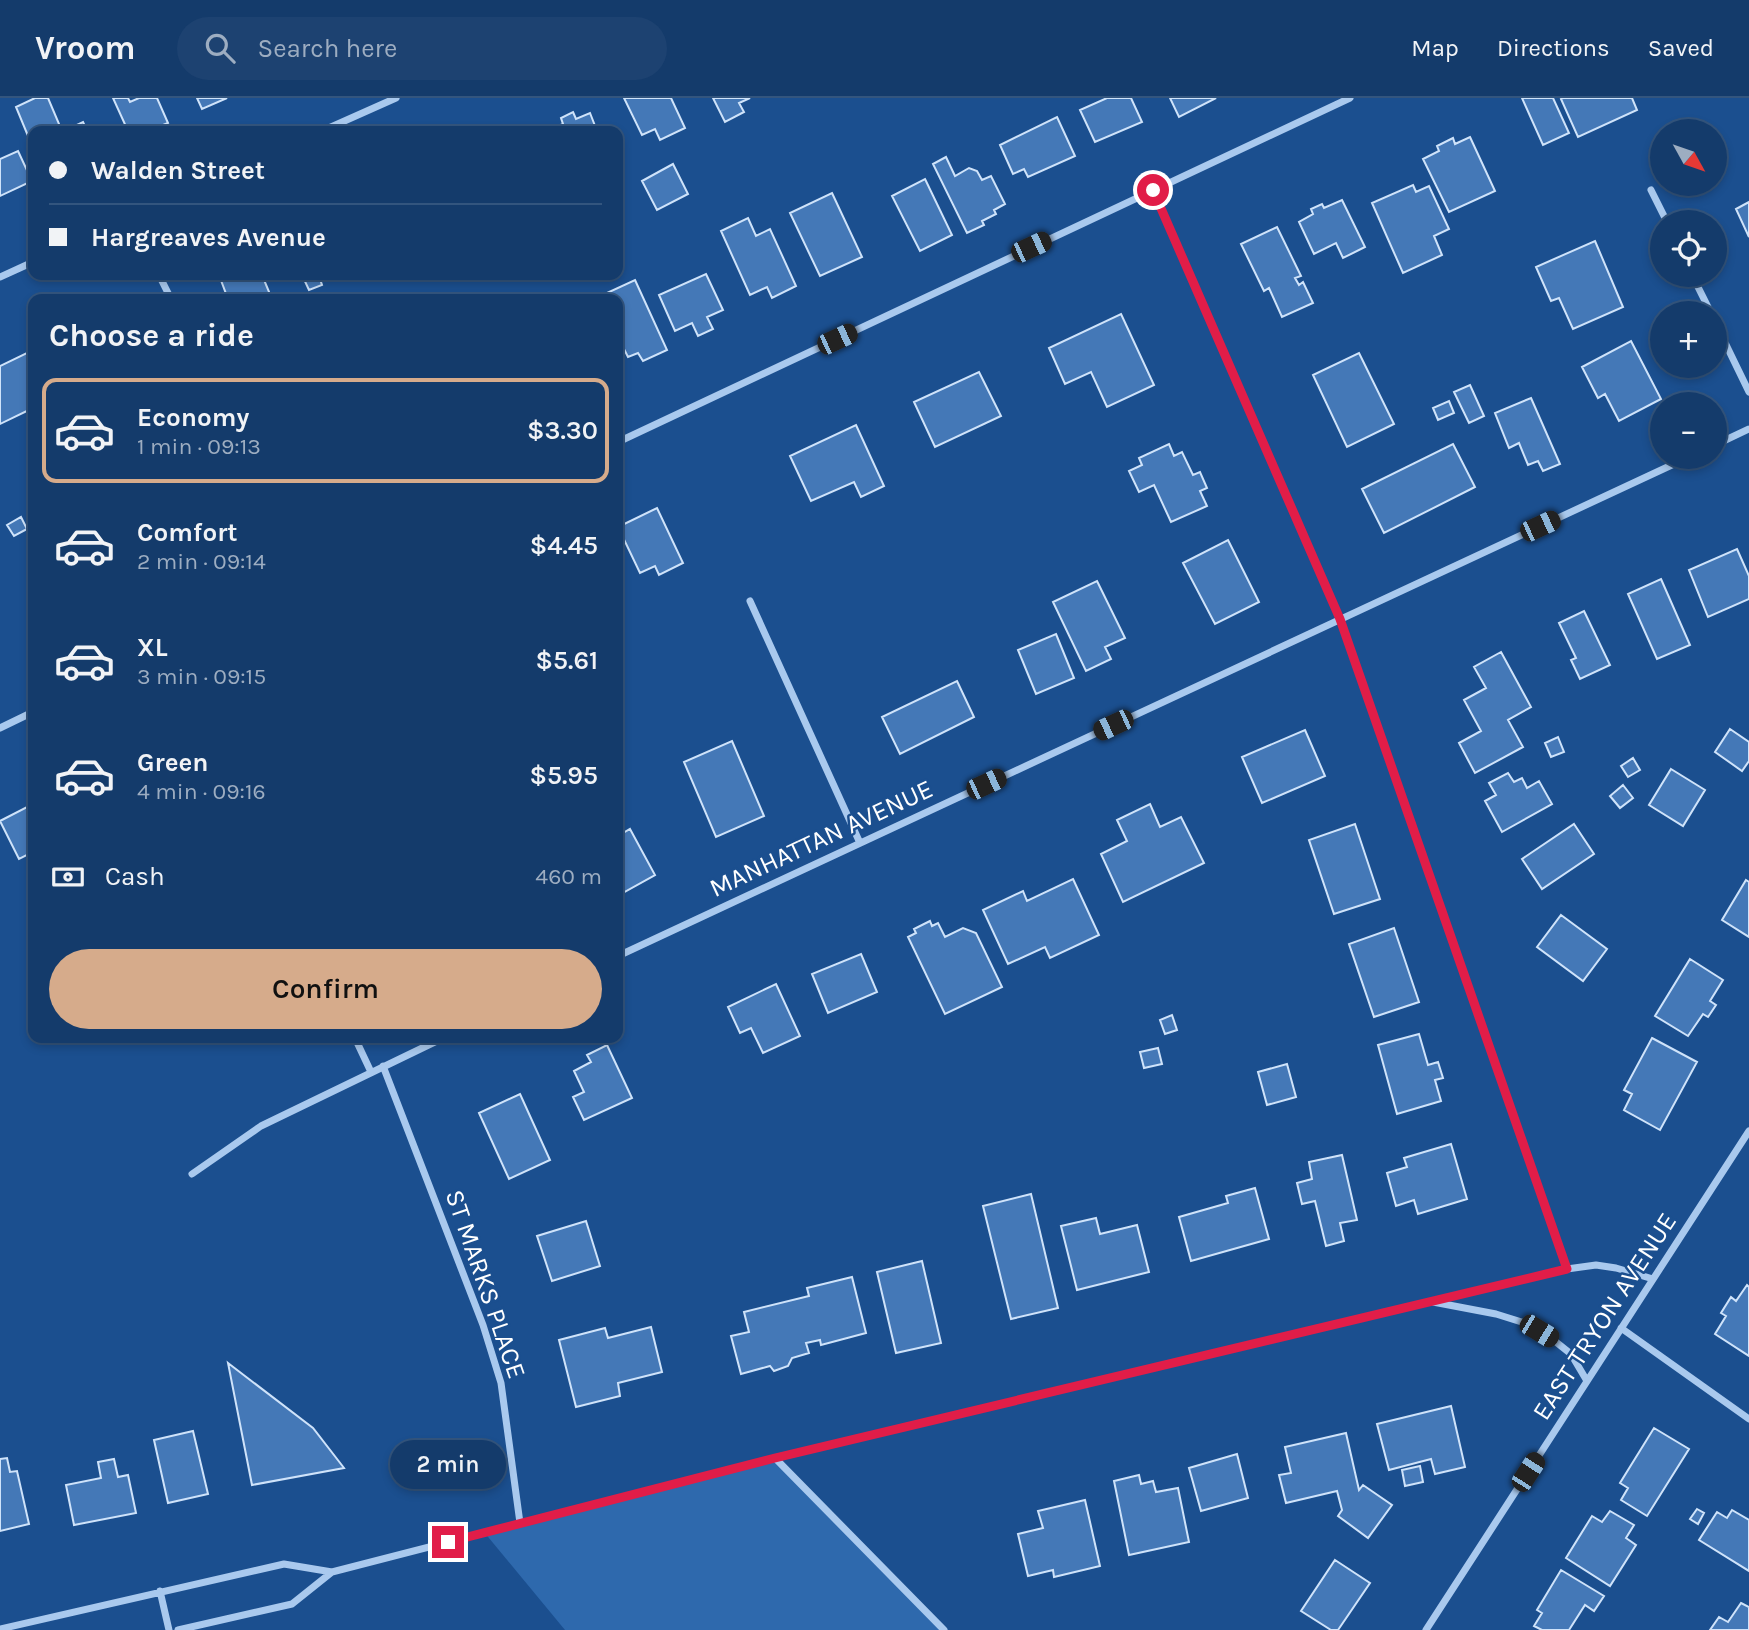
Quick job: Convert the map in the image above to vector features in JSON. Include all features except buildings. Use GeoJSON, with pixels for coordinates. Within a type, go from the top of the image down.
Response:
{"type":"FeatureCollection","features":[{"type":"Feature","properties":{"kind":"street"},"geometry":{"type":"LineString","coordinates":[[333,126],[396,98]]}},
{"type":"Feature","properties":{"kind":"street"},"geometry":{"type":"LineString","coordinates":[[623,440],[1350,98]]}},
{"type":"Feature","properties":{"kind":"street"},"geometry":{"type":"LineString","coordinates":[[1153,190],[1340,619],[1567,1269]]}},
{"type":"Feature","properties":{"kind":"street"},"geometry":{"type":"LineString","coordinates":[[0,277],[28,264]]}},
{"type":"Feature","properties":{"kind":"street"},"geometry":{"type":"LineString","coordinates":[[1727,347],[1749,392]]}},
{"type":"Feature","properties":{"kind":"street"},"geometry":{"type":"LineString","coordinates":[[1727,439],[1749,429]]}},
{"type":"Feature","properties":{"kind":"street","name":"MANHATTAN AVENUE"},"geometry":{"type":"LineString","coordinates":[[623,954],[1663,469]]}},
{"type":"Feature","properties":{"kind":"street"},"geometry":{"type":"LineString","coordinates":[[750,601],[860,843]]}},
{"type":"Feature","properties":{"kind":"street"},"geometry":{"type":"LineString","coordinates":[[0,728],[28,714]]}},
{"type":"Feature","properties":{"kind":"street"},"geometry":{"type":"LineString","coordinates":[[357,1043],[371,1072]]}},
{"type":"Feature","properties":{"kind":"street"},"geometry":{"type":"LineString","coordinates":[[191,1174],[261,1126],[432,1043]]}},
{"type":"Feature","properties":{"kind":"street","name":"ST MARKS PLACE"},"geometry":{"type":"LineString","coordinates":[[383,1066],[483,1325],[501,1383],[520,1523]]}},
{"type":"Feature","properties":{"kind":"street","name":"EAST TRYON AVENUE"},"geometry":{"type":"LineString","coordinates":[[1426,1630],[1749,1131]]}},
{"type":"Feature","properties":{"kind":"street"},"geometry":{"type":"LineString","coordinates":[[178,1630],[292,1604],[332,1572],[775,1458],[1429,1301],[1567,1269],[1596,1265],[1653,1279]]}},
{"type":"Feature","properties":{"kind":"street"},"geometry":{"type":"LineString","coordinates":[[1429,1301],[1496,1314],[1528,1324],[1552,1338],[1571,1354],[1587,1381]]}},
{"type":"Feature","properties":{"kind":"street"},"geometry":{"type":"LineString","coordinates":[[1621,1328],[1749,1419]]}},
{"type":"Feature","properties":{"kind":"street"},"geometry":{"type":"LineString","coordinates":[[775,1458],[944,1630]]}},
{"type":"Feature","properties":{"kind":"street"},"geometry":{"type":"LineString","coordinates":[[0,1629],[284,1564],[332,1572]]}},
{"type":"Feature","properties":{"kind":"street"},"geometry":{"type":"LineString","coordinates":[[160,1591],[169,1630]]}},
{"type":"Feature","properties":{"kind":"shaded area"},"geometry":{"type":"Polygon","coordinates":[[[775,1458],[944,1630],[565,1630],[484,1532],[775,1458]]]}},
{"type":"Feature","properties":{"kind":"route"},"geometry":{"type":"LineString","coordinates":[[448,1542],[775,1458],[1567,1269],[1340,619],[1153,190]]}}]}
